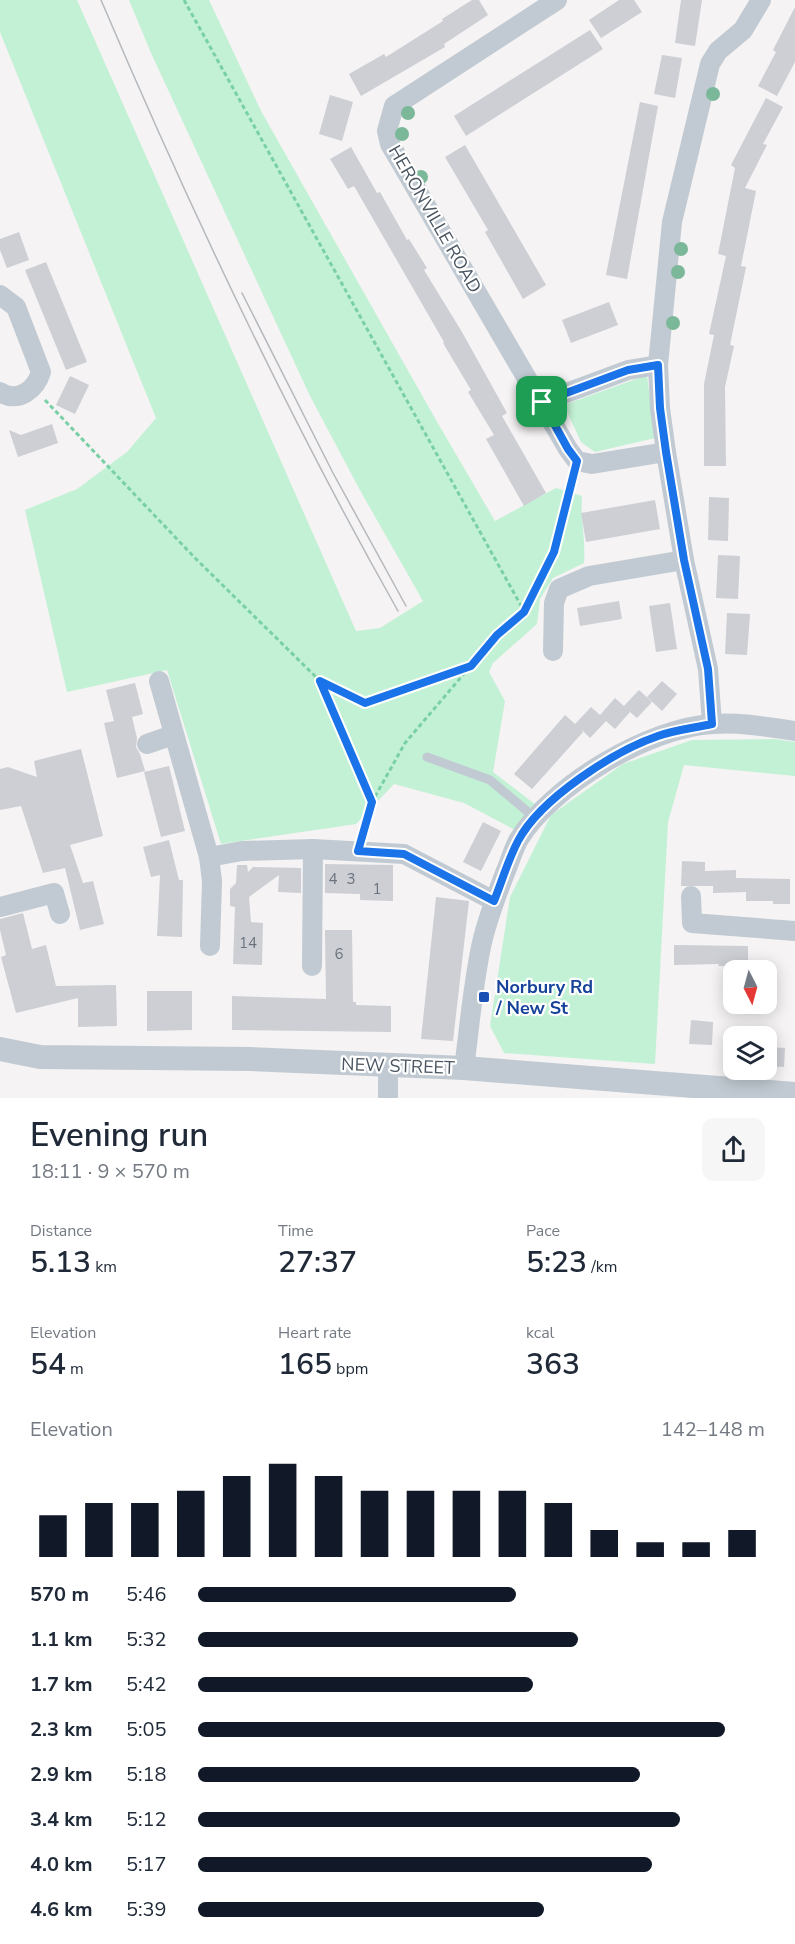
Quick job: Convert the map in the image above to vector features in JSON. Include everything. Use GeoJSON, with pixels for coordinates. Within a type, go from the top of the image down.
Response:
{"type":"FeatureCollection","features":[{"type":"Feature","properties":{"kind":"street","name":"HERONVILLE ROAD"},"geometry":{"type":"LineString","coordinates":[[557,0],[533,6],[394,106],[387,131],[396,154],[577,461]]}},
{"type":"Feature","properties":{"kind":"street"},"geometry":{"type":"LineString","coordinates":[[712,724],[708,669],[684,560],[666,452],[660,408],[658,365],[672,222],[710,64],[718,51],[743,30],[760,0]]}},
{"type":"Feature","properties":{"kind":"street"},"geometry":{"type":"LineString","coordinates":[[0,295],[16,307],[41,372],[33,388],[18,396],[4,395],[0,392]]}},
{"type":"Feature","properties":{"kind":"street"},"geometry":{"type":"LineString","coordinates":[[542,402],[628,370],[658,365]]}},
{"type":"Feature","properties":{"kind":"street"},"geometry":{"type":"LineString","coordinates":[[577,461],[592,464],[666,452]]}},
{"type":"Feature","properties":{"kind":"street"},"geometry":{"type":"LineString","coordinates":[[553,651],[554,603],[559,590],[589,576],[684,560]]}},
{"type":"Feature","properties":{"kind":"street"},"geometry":{"type":"LineString","coordinates":[[159,681],[209,856],[212,881],[210,946]]}},
{"type":"Feature","properties":{"kind":"street"},"geometry":{"type":"LineString","coordinates":[[464,1068],[483,939],[494,901],[518,840],[534,818],[585,775],[632,746],[660,735],[712,724],[761,726],[795,731]]}},
{"type":"Feature","properties":{"kind":"street"},"geometry":{"type":"LineString","coordinates":[[147,744],[173,735]]}},
{"type":"Feature","properties":{"kind":"street"},"geometry":{"type":"LineString","coordinates":[[209,856],[242,851],[313,849],[404,854],[494,901]]}},
{"type":"Feature","properties":{"kind":"street"},"geometry":{"type":"LineString","coordinates":[[312,966],[313,849]]}},
{"type":"Feature","properties":{"kind":"street"},"geometry":{"type":"LineString","coordinates":[[0,907],[54,893],[60,914]]}},
{"type":"Feature","properties":{"kind":"street"},"geometry":{"type":"LineString","coordinates":[[692,896],[692,922],[795,931]]}},
{"type":"Feature","properties":{"kind":"street","name":"NEW STREET"},"geometry":{"type":"LineString","coordinates":[[0,1049],[40,1057],[250,1059],[464,1068],[681,1092],[795,1094]]}},
{"type":"Feature","properties":{"kind":"street"},"geometry":{"type":"LineString","coordinates":[[388,1066],[388,1098]]}},
{"type":"Feature","properties":{"kind":"lane"},"geometry":{"type":"LineString","coordinates":[[427,757],[490,780],[534,818]]}},
{"type":"Feature","properties":{"kind":"path"},"geometry":{"type":"LineString","coordinates":[[184,0],[524,612]]}},
{"type":"Feature","properties":{"kind":"path"},"geometry":{"type":"LineString","coordinates":[[33,388],[194,557],[320,681],[365,703],[471,666]]}},
{"type":"Feature","properties":{"kind":"path"},"geometry":{"type":"LineString","coordinates":[[358,851],[372,802],[405,743],[497,635],[524,612],[554,552],[577,461]]}},
{"type":"Feature","properties":{"kind":"path"},"geometry":{"type":"LineString","coordinates":[[320,681],[372,802]]}},
{"type":"Feature","properties":{"kind":"green space"},"geometry":{"type":"Polygon","coordinates":[[[0,0],[77,0],[356,631],[380,628],[423,601],[310,396],[151,53],[129,0],[209,0],[261,111],[495,521],[556,488],[582,496],[584,563],[553,578],[540,599],[537,624],[493,663],[489,672],[505,701],[493,772],[536,805],[515,830],[464,803],[394,784],[356,824],[221,844],[167,670],[67,692],[25,510],[77,489],[127,452],[156,418],[0,32],[0,0]]]}},
{"type":"Feature","properties":{"kind":"green space"},"geometry":{"type":"Polygon","coordinates":[[[647,375],[655,438],[595,452],[581,442],[564,405],[647,375]]]}},
{"type":"Feature","properties":{"kind":"green space"},"geometry":{"type":"Polygon","coordinates":[[[775,739],[795,742],[795,776],[684,765],[668,822],[655,1064],[504,1053],[490,1026],[510,897],[551,815],[623,764],[692,740],[775,739]]]}},
{"type":"Feature","properties":{"kind":"building"},"geometry":{"type":"Polygon","coordinates":[[[472,0],[479,0],[488,15],[444,44],[445,47],[361,96],[349,74],[384,54],[386,57],[472,0]]]}},
{"type":"Feature","properties":{"kind":"building"},"geometry":{"type":"Polygon","coordinates":[[[619,0],[634,0],[642,12],[601,38],[589,20],[619,0]]]}},
{"type":"Feature","properties":{"kind":"building"},"geometry":{"type":"Polygon","coordinates":[[[681,0],[702,0],[695,46],[675,43],[681,0]]]}},
{"type":"Feature","properties":{"kind":"building"},"geometry":{"type":"Polygon","coordinates":[[[795,7],[795,62],[777,96],[758,86],[776,52],[773,50],[795,7]]]}},
{"type":"Feature","properties":{"kind":"building"},"geometry":{"type":"Polygon","coordinates":[[[590,30],[603,49],[466,136],[454,116],[590,30]]]}},
{"type":"Feature","properties":{"kind":"building"},"geometry":{"type":"Polygon","coordinates":[[[662,55],[682,58],[675,98],[654,94],[662,55]]]}},
{"type":"Feature","properties":{"kind":"building"},"geometry":{"type":"Polygon","coordinates":[[[330,95],[353,102],[342,141],[319,134],[330,95]]]}},
{"type":"Feature","properties":{"kind":"building"},"geometry":{"type":"Polygon","coordinates":[[[766,98],[783,107],[763,144],[767,145],[745,188],[756,191],[741,266],[746,267],[730,345],[734,346],[725,387],[726,466],[704,466],[704,384],[714,335],[709,334],[726,256],[718,254],[735,168],[731,165],[766,98]]]}},
{"type":"Feature","properties":{"kind":"building"},"geometry":{"type":"Polygon","coordinates":[[[640,102],[658,106],[627,279],[606,275],[640,102]]]}},
{"type":"Feature","properties":{"kind":"building"},"geometry":{"type":"Polygon","coordinates":[[[465,145],[546,285],[523,299],[485,232],[488,230],[445,157],[465,145]]]}},
{"type":"Feature","properties":{"kind":"building"},"geometry":{"type":"Polygon","coordinates":[[[351,147],[377,193],[380,192],[407,240],[409,239],[427,268],[424,270],[507,413],[502,416],[546,493],[524,506],[486,439],[494,435],[468,392],[471,390],[354,186],[348,189],[330,159],[351,147]]]}},
{"type":"Feature","properties":{"kind":"building"},"geometry":{"type":"Polygon","coordinates":[[[19,232],[29,260],[7,268],[0,250],[0,239],[19,232]]]}},
{"type":"Feature","properties":{"kind":"building"},"geometry":{"type":"Polygon","coordinates":[[[46,262],[87,362],[66,370],[25,270],[46,262]]]}},
{"type":"Feature","properties":{"kind":"building"},"geometry":{"type":"Polygon","coordinates":[[[609,302],[618,325],[571,343],[562,320],[609,302]]]}},
{"type":"Feature","properties":{"kind":"building"},"geometry":{"type":"Polygon","coordinates":[[[70,376],[89,385],[75,414],[56,405],[70,376]]]}},
{"type":"Feature","properties":{"kind":"building"},"geometry":{"type":"Polygon","coordinates":[[[52,424],[58,443],[18,457],[9,430],[21,435],[52,424]]]}},
{"type":"Feature","properties":{"kind":"building"},"geometry":{"type":"Polygon","coordinates":[[[709,497],[729,498],[728,541],[708,540],[709,497]]]}},
{"type":"Feature","properties":{"kind":"building"},"geometry":{"type":"Polygon","coordinates":[[[655,500],[660,529],[586,542],[581,513],[655,500]]]}},
{"type":"Feature","properties":{"kind":"building"},"geometry":{"type":"Polygon","coordinates":[[[718,555],[740,556],[738,599],[716,598],[718,555]]]}},
{"type":"Feature","properties":{"kind":"building"},"geometry":{"type":"Polygon","coordinates":[[[619,601],[622,619],[580,626],[577,608],[619,601]]]}},
{"type":"Feature","properties":{"kind":"building"},"geometry":{"type":"Polygon","coordinates":[[[670,603],[677,649],[656,652],[649,606],[670,603]]]}},
{"type":"Feature","properties":{"kind":"building"},"geometry":{"type":"Polygon","coordinates":[[[727,613],[750,614],[747,655],[725,654],[727,613]]]}},
{"type":"Feature","properties":{"kind":"building"},"geometry":{"type":"Polygon","coordinates":[[[662,681],[677,694],[662,711],[647,697],[662,681]]]}},
{"type":"Feature","properties":{"kind":"building"},"geometry":{"type":"Polygon","coordinates":[[[135,683],[143,714],[132,717],[137,738],[136,747],[145,771],[117,778],[104,723],[114,721],[106,690],[135,683]]]}},
{"type":"Feature","properties":{"kind":"building"},"geometry":{"type":"Polygon","coordinates":[[[639,690],[652,702],[637,718],[630,712],[615,729],[606,721],[590,738],[581,729],[583,732],[532,789],[514,774],[565,715],[575,724],[591,707],[600,715],[615,698],[626,708],[624,706],[639,690]]]}},
{"type":"Feature","properties":{"kind":"building"},"geometry":{"type":"Polygon","coordinates":[[[81,749],[103,836],[70,845],[83,883],[93,881],[104,924],[80,930],[65,868],[43,873],[21,806],[0,810],[0,769],[8,767],[37,777],[34,761],[81,749]]]}},
{"type":"Feature","properties":{"kind":"building"},"geometry":{"type":"Polygon","coordinates":[[[169,766],[185,831],[161,837],[144,772],[169,766]]]}},
{"type":"Feature","properties":{"kind":"building"},"geometry":{"type":"Polygon","coordinates":[[[483,822],[501,831],[481,871],[463,862],[483,822]]]}},
{"type":"Feature","properties":{"kind":"building"},"geometry":{"type":"Polygon","coordinates":[[[169,840],[179,880],[183,880],[182,937],[157,936],[160,875],[151,877],[143,847],[169,840]]]}},
{"type":"Feature","properties":{"kind":"building"},"geometry":{"type":"Polygon","coordinates":[[[682,861],[705,862],[705,871],[736,870],[736,878],[790,879],[790,904],[773,904],[773,901],[746,901],[746,892],[713,893],[713,886],[681,886],[682,861]]]}},
{"type":"Feature","properties":{"kind":"building"},"geometry":{"type":"Polygon","coordinates":[[[325,864],[393,865],[393,901],[360,900],[360,894],[325,893],[325,864]]]}},
{"type":"Feature","properties":{"kind":"building"},"geometry":{"type":"Polygon","coordinates":[[[237,865],[247,865],[248,872],[253,867],[301,868],[301,893],[278,892],[279,875],[249,897],[251,922],[263,923],[262,965],[233,964],[235,907],[230,906],[230,889],[236,883],[237,865]]]}},
{"type":"Feature","properties":{"kind":"building"},"geometry":{"type":"Polygon","coordinates":[[[436,897],[469,901],[453,1041],[421,1039],[436,897]]]}},
{"type":"Feature","properties":{"kind":"building"},"geometry":{"type":"Polygon","coordinates":[[[23,913],[32,949],[46,945],[56,986],[116,985],[117,1026],[78,1027],[78,998],[16,1013],[1,957],[6,955],[0,930],[0,919],[23,913]]]}},
{"type":"Feature","properties":{"kind":"building"},"geometry":{"type":"Polygon","coordinates":[[[325,930],[352,930],[353,1002],[356,1002],[356,1005],[391,1006],[391,1032],[232,1030],[232,996],[326,999],[325,930]]]}},
{"type":"Feature","properties":{"kind":"building"},"geometry":{"type":"Polygon","coordinates":[[[674,945],[748,946],[748,960],[723,960],[723,966],[718,966],[719,964],[674,965],[674,945]]]}},
{"type":"Feature","properties":{"kind":"building"},"geometry":{"type":"Polygon","coordinates":[[[147,991],[192,991],[192,1030],[147,1031],[147,991]]]}},
{"type":"Feature","properties":{"kind":"building"},"geometry":{"type":"Polygon","coordinates":[[[691,1020],[713,1022],[712,1045],[689,1044],[691,1020]]]}},
{"type":"Feature","properties":{"kind":"building"},"geometry":{"type":"Polygon","coordinates":[[[777,1048],[785,1048],[784,1067],[777,1067],[777,1048]]]}},
{"type":"Feature","properties":{"kind":"tram line"},"geometry":{"type":"LineString","coordinates":[[101,0],[169,156],[241,310],[317,461],[398,611]]}},
{"type":"Feature","properties":{"kind":"tram line"},"geometry":{"type":"LineString","coordinates":[[242,293],[333,473],[406,606]]}},
{"type":"Feature","properties":{"kind":"place","name":"Norbury Rd / New St"},"geometry":{"type":"Point","coordinates":[484,997]}},
{"type":"Feature","properties":{"kind":"route"},"geometry":{"type":"LineString","coordinates":[[658,365],[660,408],[666,452],[684,560],[708,669],[712,724],[660,735],[632,746],[585,775],[538,813],[518,840],[494,901],[404,854],[358,851],[372,802],[320,681],[365,703],[471,666],[497,635],[524,612],[554,552],[577,461],[542,402],[628,370],[658,365]]}}]}
